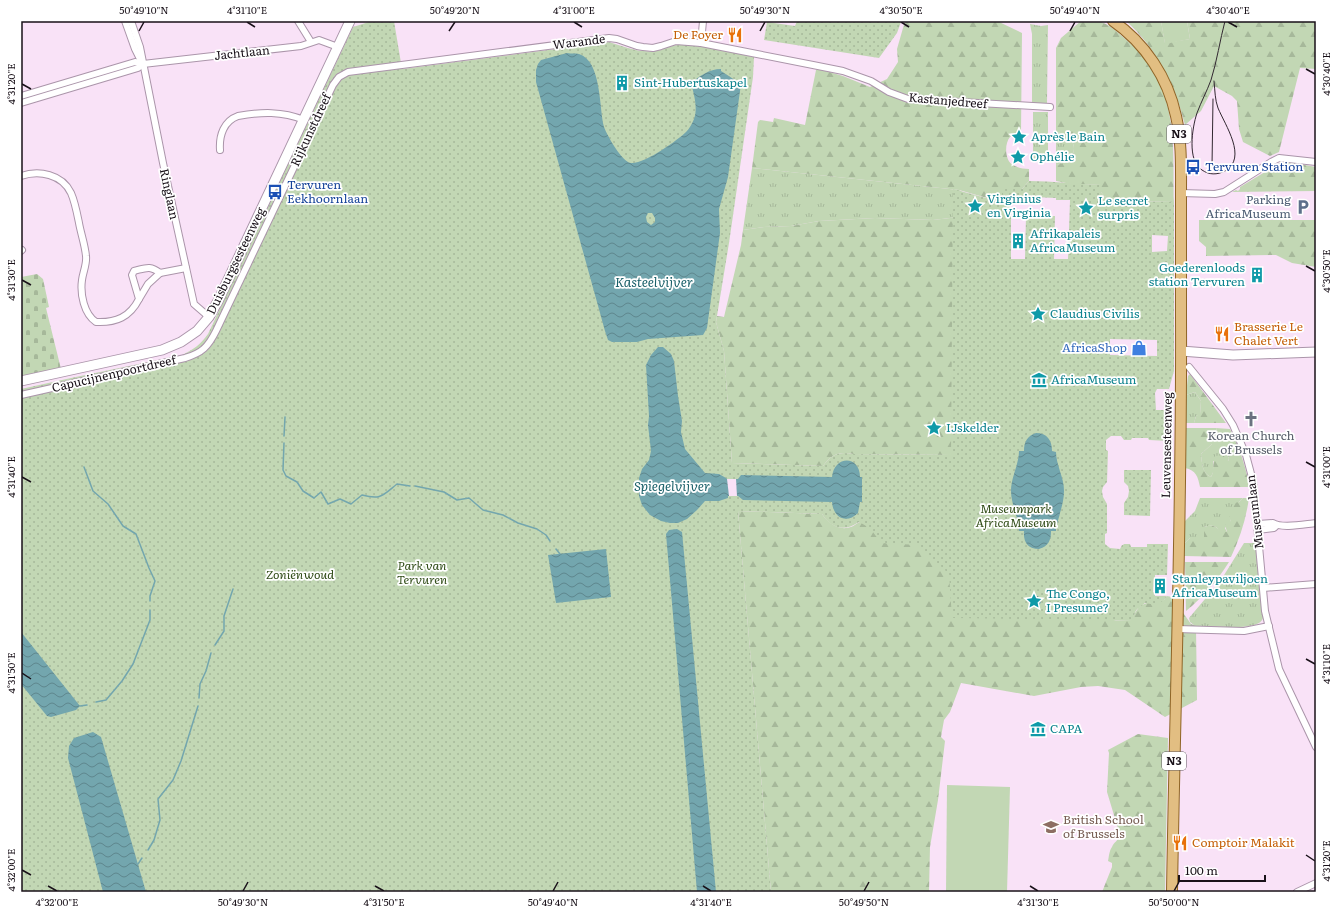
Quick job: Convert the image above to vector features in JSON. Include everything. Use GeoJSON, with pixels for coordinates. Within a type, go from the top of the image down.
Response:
{"type":"FeatureCollection","features":[{"type":"Feature","properties":{"kind":"main road","name":"Leuvensesteenweg"},"geometry":{"type":"LineString","coordinates":[[1113,21],[1126,30],[1146,53],[1163,78],[1176,115],[1180,140],[1181,352],[1172,892]]}},
{"type":"Feature","properties":{"kind":"street","name":"Ringlaan"},"geometry":{"type":"LineString","coordinates":[[125,21],[135,49],[143,64]]}},
{"type":"Feature","properties":{"kind":"street","name":"Ringlaan"},"geometry":{"type":"LineString","coordinates":[[131,21],[140,47],[194,304],[209,317]]}},
{"type":"Feature","properties":{"kind":"street"},"geometry":{"type":"LineString","coordinates":[[298,21],[311,42]]}},
{"type":"Feature","properties":{"kind":"street","name":"Duisburgsesteenweg"},"geometry":{"type":"LineString","coordinates":[[21,381],[162,350],[186,339],[197,331],[209,317],[350,21]]}},
{"type":"Feature","properties":{"kind":"street"},"geometry":{"type":"LineString","coordinates":[[701,43],[703,21]]}},
{"type":"Feature","properties":{"kind":"street","name":"Warande"},"geometry":{"type":"LineString","coordinates":[[518,50],[609,38],[643,47],[661,46],[676,41],[701,43],[757,53]]}},
{"type":"Feature","properties":{"kind":"street","name":"Jachtlaan"},"geometry":{"type":"LineString","coordinates":[[21,96],[135,62],[143,64],[164,60],[301,46],[319,40],[338,47]]}},
{"type":"Feature","properties":{"kind":"street","name":"Rijkunstdreef"},"geometry":{"type":"LineString","coordinates":[[206,348],[216,331],[333,85],[339,78],[348,72],[518,50]]}},
{"type":"Feature","properties":{"kind":"street","name":"Kastanjedreef"},"geometry":{"type":"LineString","coordinates":[[757,53],[843,71],[871,81],[889,92],[908,99],[1050,108]]}},
{"type":"Feature","properties":{"kind":"street","name":"Jachtlaan"},"geometry":{"type":"LineString","coordinates":[[21,102],[138,68],[143,64]]}},
{"type":"Feature","properties":{"kind":"street"},"geometry":{"type":"LineString","coordinates":[[220,150],[220,139],[224,128],[227,123],[238,116],[279,113],[304,120]]}},
{"type":"Feature","properties":{"kind":"street"},"geometry":{"type":"LineString","coordinates":[[1181,193],[1215,194],[1224,192],[1279,158],[1316,162]]}},
{"type":"Feature","properties":{"kind":"street"},"geometry":{"type":"LineString","coordinates":[[21,176],[33,172],[43,173],[58,179],[67,186],[70,191],[74,201],[86,257],[81,288],[85,308],[92,319],[96,322],[122,318],[129,314],[135,308],[148,284],[160,273],[186,268]]}},
{"type":"Feature","properties":{"kind":"street"},"geometry":{"type":"LineString","coordinates":[[139,299],[132,275],[134,271],[148,267],[160,273]]}},
{"type":"Feature","properties":{"kind":"street","name":"Capucijnenpoortdreef"},"geometry":{"type":"LineString","coordinates":[[21,395],[185,358],[195,355],[206,348]]}},
{"type":"Feature","properties":{"kind":"street"},"geometry":{"type":"LineString","coordinates":[[1181,352],[1226,355],[1316,352]]}},
{"type":"Feature","properties":{"kind":"street","name":"Museumlaan"},"geometry":{"type":"LineString","coordinates":[[1189,367],[1223,409],[1241,442],[1253,481],[1262,588],[1268,626],[1279,669],[1316,747]]}},
{"type":"Feature","properties":{"kind":"street"},"geometry":{"type":"LineString","coordinates":[[1258,527],[1273,523],[1277,525],[1316,523]]}},
{"type":"Feature","properties":{"kind":"street"},"geometry":{"type":"LineString","coordinates":[[1262,588],[1316,584]]}},
{"type":"Feature","properties":{"kind":"street"},"geometry":{"type":"LineString","coordinates":[[1177,629],[1244,631],[1268,626]]}},
{"type":"Feature","properties":{"kind":"street"},"geometry":{"type":"LineString","coordinates":[[1297,892],[1316,883]]}},
{"type":"Feature","properties":{"kind":"green space","name":"Park van Tervuren"},"geometry":{"type":"Polygon","coordinates":[[[372,21],[394,21],[402,69],[609,42],[642,51],[657,51],[675,45],[686,45],[716,49],[754,57],[753,77],[716,322],[724,351],[732,463],[823,466],[832,457],[844,453],[951,455],[953,189],[1001,202],[1002,188],[1022,189],[1029,181],[1056,182],[1101,185],[1101,192],[1104,196],[1114,201],[1174,202],[1174,371],[1169,389],[1157,389],[1155,393],[1156,410],[1169,410],[1169,441],[1149,440],[1148,438],[1132,438],[1131,440],[1124,440],[1121,436],[1111,436],[1106,440],[1106,450],[1108,451],[1107,482],[1102,491],[1103,497],[1107,504],[1107,533],[1105,534],[1105,544],[1110,548],[1120,549],[1122,545],[1124,545],[1123,544],[1130,544],[1131,547],[1147,547],[1147,544],[1168,544],[1167,575],[1155,575],[1153,592],[1155,592],[1155,596],[1167,596],[1156,605],[1145,603],[1136,611],[1133,621],[952,618],[949,574],[918,545],[881,543],[870,528],[859,522],[843,528],[834,526],[822,514],[738,511],[771,892],[21,892],[21,389],[182,355],[203,341],[208,334],[353,27],[372,21]],[[1033,197],[1024,199],[1010,199],[1011,259],[1025,259],[1026,216],[1055,216],[1054,259],[1068,259],[1070,200],[1033,197]],[[1152,235],[1152,252],[1167,251],[1168,236],[1152,235]],[[1110,339],[1110,355],[1157,356],[1157,340],[1110,339]]]}},
{"type":"Feature","properties":{"kind":"green space"},"geometry":{"type":"Polygon","coordinates":[[[797,21],[901,22],[897,33],[879,58],[764,40],[767,22],[795,26],[797,21]]]}},
{"type":"Feature","properties":{"kind":"green space"},"geometry":{"type":"Polygon","coordinates":[[[905,21],[997,21],[1022,33],[1021,133],[1010,137],[1006,152],[1010,163],[1019,168],[1029,169],[1029,181],[1022,189],[1002,199],[1001,202],[959,190],[752,168],[758,122],[760,120],[773,122],[774,118],[805,125],[816,70],[819,69],[843,76],[870,87],[887,79],[898,62],[897,49],[905,21]]]}},
{"type":"Feature","properties":{"kind":"green space"},"geometry":{"type":"Polygon","coordinates":[[[1081,21],[1102,22],[1115,30],[1146,60],[1157,78],[1165,97],[1173,137],[1174,202],[1114,201],[1104,196],[1101,192],[1101,185],[1071,184],[1056,181],[1056,165],[1064,163],[1070,159],[1074,148],[1070,138],[1064,134],[1056,132],[1056,48],[1061,38],[1081,21]]]}},
{"type":"Feature","properties":{"kind":"green space"},"geometry":{"type":"Polygon","coordinates":[[[1126,21],[1161,21],[1165,43],[1190,39],[1187,21],[1316,21],[1316,69],[1300,68],[1279,152],[1270,156],[1243,142],[1239,129],[1237,101],[1232,96],[1214,86],[1201,111],[1185,125],[1176,95],[1156,55],[1126,21]]]}},
{"type":"Feature","properties":{"kind":"green space"},"geometry":{"type":"Polygon","coordinates":[[[1161,21],[1187,21],[1190,39],[1165,44],[1161,21]]]}},
{"type":"Feature","properties":{"kind":"green space"},"geometry":{"type":"Polygon","coordinates":[[[1030,24],[1041,26],[1048,25],[1047,103],[1032,103],[1032,34],[1030,24]]]}},
{"type":"Feature","properties":{"kind":"green space"},"geometry":{"type":"Polygon","coordinates":[[[1033,112],[1048,112],[1048,160],[1033,160],[1033,112]]]}},
{"type":"Feature","properties":{"kind":"green space"},"geometry":{"type":"Polygon","coordinates":[[[1056,132],[1064,134],[1070,138],[1074,148],[1070,159],[1064,163],[1056,165],[1056,132]]]}},
{"type":"Feature","properties":{"kind":"green space"},"geometry":{"type":"Polygon","coordinates":[[[1283,161],[1316,167],[1316,191],[1232,192],[1236,190],[1238,191],[1240,187],[1283,161]]]}},
{"type":"Feature","properties":{"kind":"green space"},"geometry":{"type":"Polygon","coordinates":[[[752,168],[959,190],[993,213],[933,220],[875,218],[819,221],[791,226],[764,227],[743,230],[752,168]]]}},
{"type":"Feature","properties":{"kind":"green space"},"geometry":{"type":"Polygon","coordinates":[[[993,213],[951,455],[844,453],[832,457],[823,466],[732,463],[724,351],[716,322],[717,316],[724,317],[741,245],[743,230],[764,227],[791,226],[819,221],[875,218],[933,220],[993,213]]]}},
{"type":"Feature","properties":{"kind":"green space"},"geometry":{"type":"Polygon","coordinates":[[[1199,220],[1316,220],[1316,267],[1292,263],[1276,255],[1206,256],[1206,247],[1199,241],[1199,220]]]}},
{"type":"Feature","properties":{"kind":"green space"},"geometry":{"type":"Polygon","coordinates":[[[37,274],[43,279],[49,307],[46,308],[61,369],[21,378],[21,277],[37,274]]]}},
{"type":"Feature","properties":{"kind":"green space"},"geometry":{"type":"Polygon","coordinates":[[[1190,374],[1226,423],[1194,423],[1196,416],[1200,414],[1201,401],[1195,392],[1186,395],[1188,376],[1190,374]]]}},
{"type":"Feature","properties":{"kind":"green space"},"geometry":{"type":"Polygon","coordinates":[[[1195,392],[1201,401],[1200,415],[1196,416],[1194,423],[1186,423],[1186,395],[1195,392]]]}},
{"type":"Feature","properties":{"kind":"green space"},"geometry":{"type":"Polygon","coordinates":[[[1186,428],[1216,428],[1218,433],[1217,436],[1212,438],[1212,444],[1201,454],[1204,470],[1211,477],[1215,456],[1223,455],[1228,461],[1229,459],[1225,445],[1226,438],[1231,436],[1234,437],[1247,474],[1249,487],[1200,487],[1196,474],[1192,470],[1185,468],[1186,428]]]}},
{"type":"Feature","properties":{"kind":"green space"},"geometry":{"type":"Polygon","coordinates":[[[1216,428],[1230,429],[1234,437],[1231,436],[1227,453],[1229,459],[1227,462],[1213,461],[1214,470],[1211,477],[1204,471],[1201,454],[1212,444],[1212,438],[1218,433],[1216,428]]]}},
{"type":"Feature","properties":{"kind":"green space"},"geometry":{"type":"Polygon","coordinates":[[[1124,470],[1151,470],[1150,516],[1124,515],[1124,503],[1128,497],[1129,491],[1128,486],[1124,482],[1124,470]]]}},
{"type":"Feature","properties":{"kind":"green space"},"geometry":{"type":"Polygon","coordinates":[[[1200,498],[1243,498],[1231,512],[1231,521],[1225,528],[1227,532],[1219,532],[1217,528],[1213,526],[1204,527],[1204,538],[1190,538],[1185,543],[1185,521],[1195,511],[1200,498]]]}},
{"type":"Feature","properties":{"kind":"green space"},"geometry":{"type":"Polygon","coordinates":[[[1243,498],[1249,498],[1240,536],[1231,557],[1184,556],[1185,543],[1190,538],[1204,538],[1204,527],[1213,526],[1220,532],[1227,532],[1225,525],[1227,522],[1231,521],[1229,514],[1234,503],[1239,502],[1243,498]]]}},
{"type":"Feature","properties":{"kind":"green space"},"geometry":{"type":"Polygon","coordinates":[[[738,511],[822,514],[831,524],[842,528],[851,527],[859,522],[872,523],[1116,621],[1132,621],[1137,610],[1143,604],[1164,600],[1167,596],[1172,597],[1191,624],[1196,626],[1197,700],[1165,717],[1125,690],[1098,686],[1081,687],[1034,696],[961,683],[950,712],[944,720],[941,737],[945,741],[938,800],[930,847],[929,892],[771,892],[738,511]]]}},
{"type":"Feature","properties":{"kind":"green space"},"geometry":{"type":"Polygon","coordinates":[[[1244,543],[1255,543],[1264,615],[1262,620],[1254,625],[1246,626],[1195,626],[1190,622],[1189,618],[1221,580],[1244,543]]]}},
{"type":"Feature","properties":{"kind":"green space"},"geometry":{"type":"Polygon","coordinates":[[[1185,562],[1229,562],[1220,576],[1186,611],[1185,562]]]}},
{"type":"Feature","properties":{"kind":"green space"},"geometry":{"type":"Polygon","coordinates":[[[1138,734],[1168,738],[1165,892],[1102,892],[1112,867],[1112,863],[1108,861],[1110,850],[1120,835],[1107,792],[1108,750],[1138,734]]]}},
{"type":"Feature","properties":{"kind":"green space"},"geometry":{"type":"Polygon","coordinates":[[[947,785],[1010,787],[1007,892],[946,892],[947,785]]]}},
{"type":"Feature","properties":{"kind":"water","name":"Kasteelvijver"},"geometry":{"type":"Polygon","coordinates":[[[567,53],[579,54],[586,58],[596,75],[604,127],[614,146],[621,155],[628,162],[633,163],[649,158],[658,153],[682,136],[691,125],[696,110],[691,83],[705,73],[721,69],[721,71],[741,84],[728,177],[719,209],[720,233],[707,328],[703,335],[648,339],[637,342],[612,342],[608,340],[536,82],[536,70],[541,60],[567,53]],[[648,213],[646,217],[647,222],[651,225],[655,222],[655,218],[652,213],[648,213]]]}},
{"type":"Feature","properties":{"kind":"water","name":"Spiegelvijver"},"geometry":{"type":"Polygon","coordinates":[[[658,347],[663,347],[671,354],[674,361],[682,421],[681,432],[685,449],[705,473],[719,474],[727,479],[738,479],[741,475],[832,477],[837,465],[847,460],[856,465],[859,470],[860,477],[862,477],[862,502],[860,502],[858,513],[853,517],[845,519],[841,518],[835,512],[832,502],[743,500],[738,496],[728,496],[728,498],[719,501],[705,501],[687,519],[678,523],[661,521],[650,515],[642,505],[639,496],[639,478],[642,469],[649,460],[651,451],[648,425],[649,416],[646,365],[651,355],[658,347]]]}},
{"type":"Feature","properties":{"kind":"water"},"geometry":{"type":"Polygon","coordinates":[[[1036,433],[1046,436],[1050,440],[1052,451],[1056,452],[1064,491],[1056,531],[1051,531],[1049,542],[1039,549],[1029,546],[1025,542],[1024,531],[1019,531],[1011,491],[1019,451],[1024,451],[1027,440],[1030,436],[1036,433]]]}},
{"type":"Feature","properties":{"kind":"water"},"geometry":{"type":"Polygon","coordinates":[[[677,529],[682,532],[716,892],[697,892],[666,534],[669,530],[677,529]]]}},
{"type":"Feature","properties":{"kind":"water"},"geometry":{"type":"Polygon","coordinates":[[[606,549],[611,597],[556,603],[548,555],[606,549]]]}},
{"type":"Feature","properties":{"kind":"water"},"geometry":{"type":"Polygon","coordinates":[[[1034,596],[1038,596],[1040,597],[1040,605],[1034,606],[1031,603],[1031,599],[1034,596]]]}},
{"type":"Feature","properties":{"kind":"water"},"geometry":{"type":"Polygon","coordinates":[[[21,632],[80,706],[76,710],[51,717],[47,716],[21,684],[21,632]]]}},
{"type":"Feature","properties":{"kind":"water"},"geometry":{"type":"Polygon","coordinates":[[[93,732],[101,737],[146,892],[103,892],[68,758],[69,746],[74,738],[93,732]]]}},
{"type":"Feature","properties":{"kind":"pier"},"geometry":{"type":"Polygon","coordinates":[[[727,479],[736,479],[737,496],[729,496],[727,479]]]}},
{"type":"Feature","properties":{"kind":"waterway"},"geometry":{"type":"LineString","coordinates":[[284,436],[285,417]]}},
{"type":"Feature","properties":{"kind":"waterway"},"geometry":{"type":"LineString","coordinates":[[284,443],[283,470],[286,476],[297,482],[303,491],[314,498],[321,492],[328,504],[340,499],[351,504],[362,495],[373,497],[381,496],[397,484],[410,486]]}},
{"type":"Feature","properties":{"kind":"waterway"},"geometry":{"type":"LineString","coordinates":[[84,467],[93,491],[108,504],[123,526],[136,534],[155,581],[150,596],[150,601]]}},
{"type":"Feature","properties":{"kind":"waterway"},"geometry":{"type":"LineString","coordinates":[[415,486],[444,492],[457,500],[469,498],[483,510],[503,515],[518,523],[537,529],[546,535],[550,541]]}},
{"type":"Feature","properties":{"kind":"waterway"},"geometry":{"type":"LineString","coordinates":[[556,549],[560,554]]}},
{"type":"Feature","properties":{"kind":"waterway"},"geometry":{"type":"LineString","coordinates":[[215,645],[224,631],[224,616],[233,589]]}},
{"type":"Feature","properties":{"kind":"waterway"},"geometry":{"type":"LineString","coordinates":[[96,702],[106,700],[122,681],[133,664],[150,620],[150,610]]}},
{"type":"Feature","properties":{"kind":"waterway"},"geometry":{"type":"LineString","coordinates":[[199,698],[200,684],[206,671],[211,653]]}},
{"type":"Feature","properties":{"kind":"waterway"},"geometry":{"type":"LineString","coordinates":[[80,706],[87,705]]}},
{"type":"Feature","properties":{"kind":"waterway"},"geometry":{"type":"LineString","coordinates":[[148,850],[154,840],[160,820],[158,799],[173,780],[181,761],[198,706]]}},
{"type":"Feature","properties":{"kind":"waterway"},"geometry":{"type":"LineString","coordinates":[[138,864],[142,858]]}},
{"type":"Feature","properties":{"kind":"tram line"},"geometry":{"type":"LineString","coordinates":[[1214,81],[1217,105],[1233,141],[1235,158],[1232,165],[1225,171],[1213,174],[1207,173],[1197,166],[1194,159],[1192,135],[1197,113],[1213,73],[1225,21]]}},
{"type":"Feature","properties":{"kind":"tram line"},"geometry":{"type":"LineString","coordinates":[[1212,167],[1213,99]]}},
{"type":"Feature","properties":{"kind":"place","name":"De Foyer"},"geometry":{"type":"Point","coordinates":[735,35]}},
{"type":"Feature","properties":{"kind":"place","name":"Sint-Hubertuskapel"},"geometry":{"type":"Point","coordinates":[622,83]}},
{"type":"Feature","properties":{"kind":"place","name":"Après le Bain"},"geometry":{"type":"Point","coordinates":[1019,137]}},
{"type":"Feature","properties":{"kind":"place","name":"Ophélie"},"geometry":{"type":"Point","coordinates":[1018,157]}},
{"type":"Feature","properties":{"kind":"place","name":"Tervuren Station"},"geometry":{"type":"Point","coordinates":[1193,167]}},
{"type":"Feature","properties":{"kind":"place","name":"Tervuren Eekhoornlaan"},"geometry":{"type":"Point","coordinates":[275,192]}},
{"type":"Feature","properties":{"kind":"place","name":"Virginius en Virginia"},"geometry":{"type":"Point","coordinates":[975,206]}},
{"type":"Feature","properties":{"kind":"place","name":"Parking AfricaMuseum"},"geometry":{"type":"Point","coordinates":[1303,207]}},
{"type":"Feature","properties":{"kind":"place","name":"Le secret surpris"},"geometry":{"type":"Point","coordinates":[1086,208]}},
{"type":"Feature","properties":{"kind":"place","name":"Afrikapaleis AfricaMuseum"},"geometry":{"type":"Point","coordinates":[1018,241]}},
{"type":"Feature","properties":{"kind":"place","name":"Goederenloods station Tervuren"},"geometry":{"type":"Point","coordinates":[1257,275]}},
{"type":"Feature","properties":{"kind":"place","name":"Claudius Civilis"},"geometry":{"type":"Point","coordinates":[1038,314]}},
{"type":"Feature","properties":{"kind":"place","name":"Brasserie Le Chalet Vert"},"geometry":{"type":"Point","coordinates":[1222,334]}},
{"type":"Feature","properties":{"kind":"place","name":"AfricaShop"},"geometry":{"type":"Point","coordinates":[1139,348]}},
{"type":"Feature","properties":{"kind":"place","name":"AfricaMuseum"},"geometry":{"type":"Point","coordinates":[1039,380]}},
{"type":"Feature","properties":{"kind":"place","name":"Korean Church of Brussels"},"geometry":{"type":"Point","coordinates":[1251,419]}},
{"type":"Feature","properties":{"kind":"place","name":"IJskelder"},"geometry":{"type":"Point","coordinates":[934,428]}},
{"type":"Feature","properties":{"kind":"place","name":"Stanleypaviljoen AfricaMuseum"},"geometry":{"type":"Point","coordinates":[1160,586]}},
{"type":"Feature","properties":{"kind":"place","name":"The Congo, I Presume?"},"geometry":{"type":"Point","coordinates":[1034,601]}},
{"type":"Feature","properties":{"kind":"place","name":"CAPA"},"geometry":{"type":"Point","coordinates":[1038,729]}},
{"type":"Feature","properties":{"kind":"place","name":"British School of Brussels"},"geometry":{"type":"Point","coordinates":[1051,827]}},
{"type":"Feature","properties":{"kind":"place","name":"Comptoir Malakit"},"geometry":{"type":"Point","coordinates":[1180,843]}},
{"type":"Feature","properties":{"kind":"park label","name":"Museumpark AfricaMuseum"},"geometry":{"type":"Point","coordinates":[1016,516]}},
{"type":"Feature","properties":{"kind":"park label","name":"Zoniënwoud"},"geometry":{"type":"Point","coordinates":[300,575]}}]}
